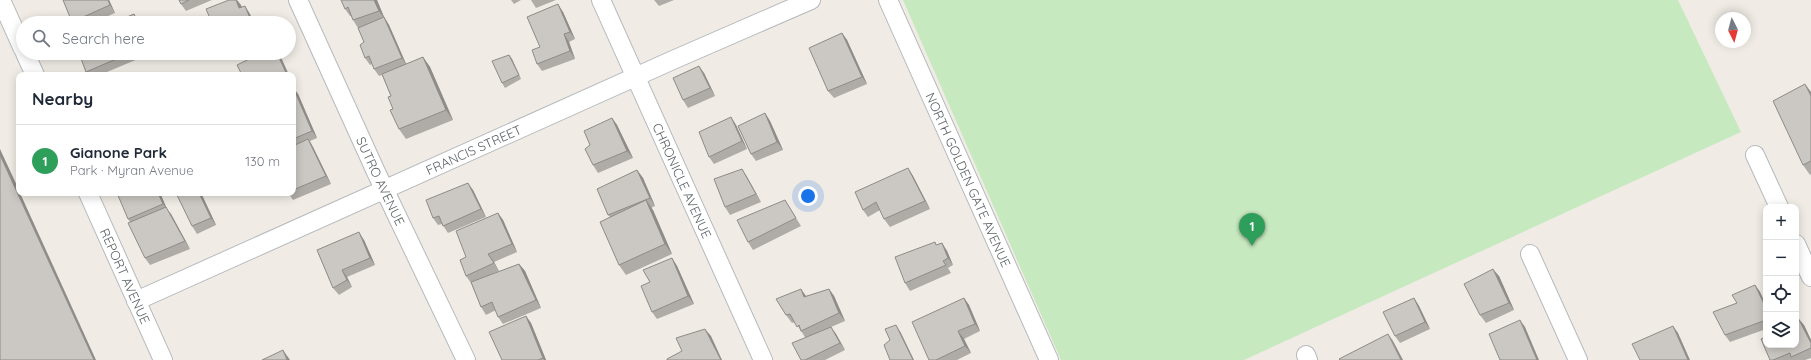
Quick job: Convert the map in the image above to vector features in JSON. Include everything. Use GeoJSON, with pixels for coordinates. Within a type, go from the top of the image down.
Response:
{"type":"FeatureCollection","features":[{"type":"Feature","properties":{"kind":"street"},"geometry":{"type":"LineString","coordinates":[[1,0],[16,33]]}},
{"type":"Feature","properties":{"kind":"street","name":"SUTRO AVENUE"},"geometry":{"type":"LineString","coordinates":[[298,0],[466,360]]}},
{"type":"Feature","properties":{"kind":"street","name":"CHRONICLE AVENUE"},"geometry":{"type":"LineString","coordinates":[[601,0],[763,360]]}},
{"type":"Feature","properties":{"kind":"street","name":"FRANCIS STREET"},"geometry":{"type":"LineString","coordinates":[[136,301],[811,0]]}},
{"type":"Feature","properties":{"kind":"street","name":"NORTH GOLDEN GATE AVENUE"},"geometry":{"type":"LineString","coordinates":[[888,0],[1049,360]]}},
{"type":"Feature","properties":{"kind":"street"},"geometry":{"type":"LineString","coordinates":[[28,60],[34,72]]}},
{"type":"Feature","properties":{"kind":"street"},"geometry":{"type":"LineString","coordinates":[[1756,154],[1778,204]]}},
{"type":"Feature","properties":{"kind":"street","name":"REPORT AVENUE"},"geometry":{"type":"LineString","coordinates":[[89,196],[163,360]]}},
{"type":"Feature","properties":{"kind":"street"},"geometry":{"type":"LineString","coordinates":[[1799,251],[1811,277]]}},
{"type":"Feature","properties":{"kind":"street"},"geometry":{"type":"LineString","coordinates":[[1530,254],[1578,360]]}},
{"type":"Feature","properties":{"kind":"green space"},"geometry":{"type":"Polygon","coordinates":[[[903,0],[1678,0],[1741,132],[1244,360],[1061,360],[903,0]]]}},
{"type":"Feature","properties":{"kind":"building"},"geometry":{"type":"Polygon","coordinates":[[[63,0],[108,0],[110,5],[85,16],[70,16],[63,0]]]}},
{"type":"Feature","properties":{"kind":"building"},"geometry":{"type":"Polygon","coordinates":[[[179,0],[189,0],[181,4],[179,0]]]}},
{"type":"Feature","properties":{"kind":"building"},"geometry":{"type":"Polygon","coordinates":[[[229,0],[236,0],[239,8],[245,6],[249,16],[209,16],[206,9],[229,0]]]}},
{"type":"Feature","properties":{"kind":"building"},"geometry":{"type":"Polygon","coordinates":[[[341,0],[374,0],[379,11],[353,20],[348,7],[345,9],[341,0]]]}},
{"type":"Feature","properties":{"kind":"building"},"geometry":{"type":"Polygon","coordinates":[[[558,4],[570,32],[564,34],[570,51],[537,64],[532,50],[540,47],[527,17],[558,4]]]}},
{"type":"Feature","properties":{"kind":"building"},"geometry":{"type":"Polygon","coordinates":[[[384,17],[402,58],[374,69],[369,56],[365,58],[360,45],[364,42],[358,28],[384,17]]]}},
{"type":"Feature","properties":{"kind":"building"},"geometry":{"type":"Polygon","coordinates":[[[842,33],[862,77],[828,91],[809,48],[842,33]]]}},
{"type":"Feature","properties":{"kind":"building"},"geometry":{"type":"Polygon","coordinates":[[[509,55],[519,75],[502,83],[492,61],[509,55]]]}},
{"type":"Feature","properties":{"kind":"building"},"geometry":{"type":"Polygon","coordinates":[[[423,57],[446,110],[399,129],[390,110],[393,109],[388,97],[391,96],[382,74],[423,57]]]}},
{"type":"Feature","properties":{"kind":"building"},"geometry":{"type":"Polygon","coordinates":[[[82,60],[114,60],[86,72],[82,60]]]}},
{"type":"Feature","properties":{"kind":"building"},"geometry":{"type":"Polygon","coordinates":[[[247,60],[280,60],[286,72],[240,72],[237,65],[247,60]]]}},
{"type":"Feature","properties":{"kind":"building"},"geometry":{"type":"Polygon","coordinates":[[[699,66],[710,88],[683,100],[673,78],[699,66]]]}},
{"type":"Feature","properties":{"kind":"building"},"geometry":{"type":"Polygon","coordinates":[[[1805,84],[1811,96],[1811,161],[1803,165],[1773,101],[1805,84]]]}},
{"type":"Feature","properties":{"kind":"building"},"geometry":{"type":"Polygon","coordinates":[[[296,94],[312,131],[296,138],[296,94]]]}},
{"type":"Feature","properties":{"kind":"building"},"geometry":{"type":"Polygon","coordinates":[[[765,113],[777,142],[751,154],[738,126],[765,113]]]}},
{"type":"Feature","properties":{"kind":"building"},"geometry":{"type":"Polygon","coordinates":[[[731,117],[742,141],[709,157],[699,132],[731,117]]]}},
{"type":"Feature","properties":{"kind":"building"},"geometry":{"type":"Polygon","coordinates":[[[612,118],[627,151],[593,165],[585,149],[590,145],[584,131],[612,118]]]}},
{"type":"Feature","properties":{"kind":"building"},"geometry":{"type":"Polygon","coordinates":[[[308,139],[326,176],[296,189],[296,145],[308,139]]]}},
{"type":"Feature","properties":{"kind":"building"},"geometry":{"type":"Polygon","coordinates":[[[0,155],[16,190],[16,196],[19,196],[94,360],[0,360],[0,155]]]}},
{"type":"Feature","properties":{"kind":"building"},"geometry":{"type":"Polygon","coordinates":[[[908,168],[925,201],[884,219],[876,202],[863,210],[855,192],[908,168]]]}},
{"type":"Feature","properties":{"kind":"building"},"geometry":{"type":"Polygon","coordinates":[[[742,169],[756,194],[725,207],[714,179],[742,169]]]}},
{"type":"Feature","properties":{"kind":"building"},"geometry":{"type":"Polygon","coordinates":[[[637,170],[650,198],[608,215],[597,189],[637,170]]]}},
{"type":"Feature","properties":{"kind":"building"},"geometry":{"type":"Polygon","coordinates":[[[468,183],[481,209],[443,226],[439,216],[433,218],[426,200],[468,183]]]}},
{"type":"Feature","properties":{"kind":"building"},"geometry":{"type":"Polygon","coordinates":[[[118,196],[159,196],[163,204],[128,219],[118,196]]]}},
{"type":"Feature","properties":{"kind":"building"},"geometry":{"type":"Polygon","coordinates":[[[177,196],[200,196],[211,218],[192,226],[177,196]]]}},
{"type":"Feature","properties":{"kind":"building"},"geometry":{"type":"Polygon","coordinates":[[[646,200],[665,244],[619,265],[600,222],[646,200]]]}},
{"type":"Feature","properties":{"kind":"building"},"geometry":{"type":"Polygon","coordinates":[[[785,200],[796,218],[748,242],[737,220],[785,200]]]}},
{"type":"Feature","properties":{"kind":"building"},"geometry":{"type":"Polygon","coordinates":[[[166,207],[185,241],[145,258],[128,223],[166,207]]]}},
{"type":"Feature","properties":{"kind":"building"},"geometry":{"type":"Polygon","coordinates":[[[498,213],[512,244],[488,254],[494,263],[466,276],[460,260],[466,257],[456,231],[498,213]]]}},
{"type":"Feature","properties":{"kind":"building"},"geometry":{"type":"Polygon","coordinates":[[[359,232],[370,258],[342,270],[347,280],[333,288],[317,250],[359,232]]]}},
{"type":"Feature","properties":{"kind":"building"},"geometry":{"type":"Polygon","coordinates":[[[935,242],[936,245],[942,243],[948,258],[943,261],[946,265],[905,283],[895,257],[935,242]]]}},
{"type":"Feature","properties":{"kind":"building"},"geometry":{"type":"Polygon","coordinates":[[[672,258],[688,296],[652,312],[641,286],[650,282],[643,270],[672,258]]]}},
{"type":"Feature","properties":{"kind":"building"},"geometry":{"type":"Polygon","coordinates":[[[519,264],[536,300],[498,317],[492,302],[481,307],[471,282],[519,264]]]}},
{"type":"Feature","properties":{"kind":"building"},"geometry":{"type":"Polygon","coordinates":[[[1493,269],[1509,303],[1480,315],[1464,284],[1493,269]]]}},
{"type":"Feature","properties":{"kind":"building"},"geometry":{"type":"Polygon","coordinates":[[[1755,285],[1763,302],[1763,321],[1725,335],[1713,312],[1737,303],[1732,295],[1755,285]]]}},
{"type":"Feature","properties":{"kind":"building"},"geometry":{"type":"Polygon","coordinates":[[[801,289],[804,297],[829,289],[839,313],[801,331],[799,325],[797,327],[790,314],[786,315],[776,299],[801,289]]]}},
{"type":"Feature","properties":{"kind":"building"},"geometry":{"type":"Polygon","coordinates":[[[964,298],[975,324],[958,331],[965,346],[936,360],[929,360],[912,322],[964,298]]]}},
{"type":"Feature","properties":{"kind":"building"},"geometry":{"type":"Polygon","coordinates":[[[1414,298],[1425,322],[1395,336],[1383,312],[1414,298]]]}},
{"type":"Feature","properties":{"kind":"building"},"geometry":{"type":"Polygon","coordinates":[[[526,316],[543,358],[538,360],[502,360],[489,332],[526,316]]]}},
{"type":"Feature","properties":{"kind":"building"},"geometry":{"type":"Polygon","coordinates":[[[1520,320],[1537,360],[1500,360],[1489,334],[1520,320]]]}},
{"type":"Feature","properties":{"kind":"building"},"geometry":{"type":"Polygon","coordinates":[[[1799,320],[1811,343],[1811,348],[1791,357],[1790,353],[1770,360],[1765,348],[1799,348],[1799,320]]]}},
{"type":"Feature","properties":{"kind":"building"},"geometry":{"type":"Polygon","coordinates":[[[896,325],[913,360],[890,360],[884,345],[890,340],[885,329],[896,325]]]}},
{"type":"Feature","properties":{"kind":"building"},"geometry":{"type":"Polygon","coordinates":[[[1673,326],[1688,360],[1640,360],[1632,344],[1673,326]]]}},
{"type":"Feature","properties":{"kind":"building"},"geometry":{"type":"Polygon","coordinates":[[[831,327],[840,343],[805,360],[801,360],[792,343],[831,327]]]}},
{"type":"Feature","properties":{"kind":"building"},"geometry":{"type":"Polygon","coordinates":[[[705,329],[721,360],[667,360],[682,351],[676,338],[705,329]]]}},
{"type":"Feature","properties":{"kind":"building"},"geometry":{"type":"Polygon","coordinates":[[[1388,334],[1401,360],[1339,359],[1388,334]]]}},
{"type":"Feature","properties":{"kind":"building"},"geometry":{"type":"Polygon","coordinates":[[[283,350],[287,360],[262,360],[283,350]]]}},
{"type":"Feature","properties":{"kind":"place","name":"Gianone Park"},"geometry":{"type":"Point","coordinates":[1252,246]}}]}
